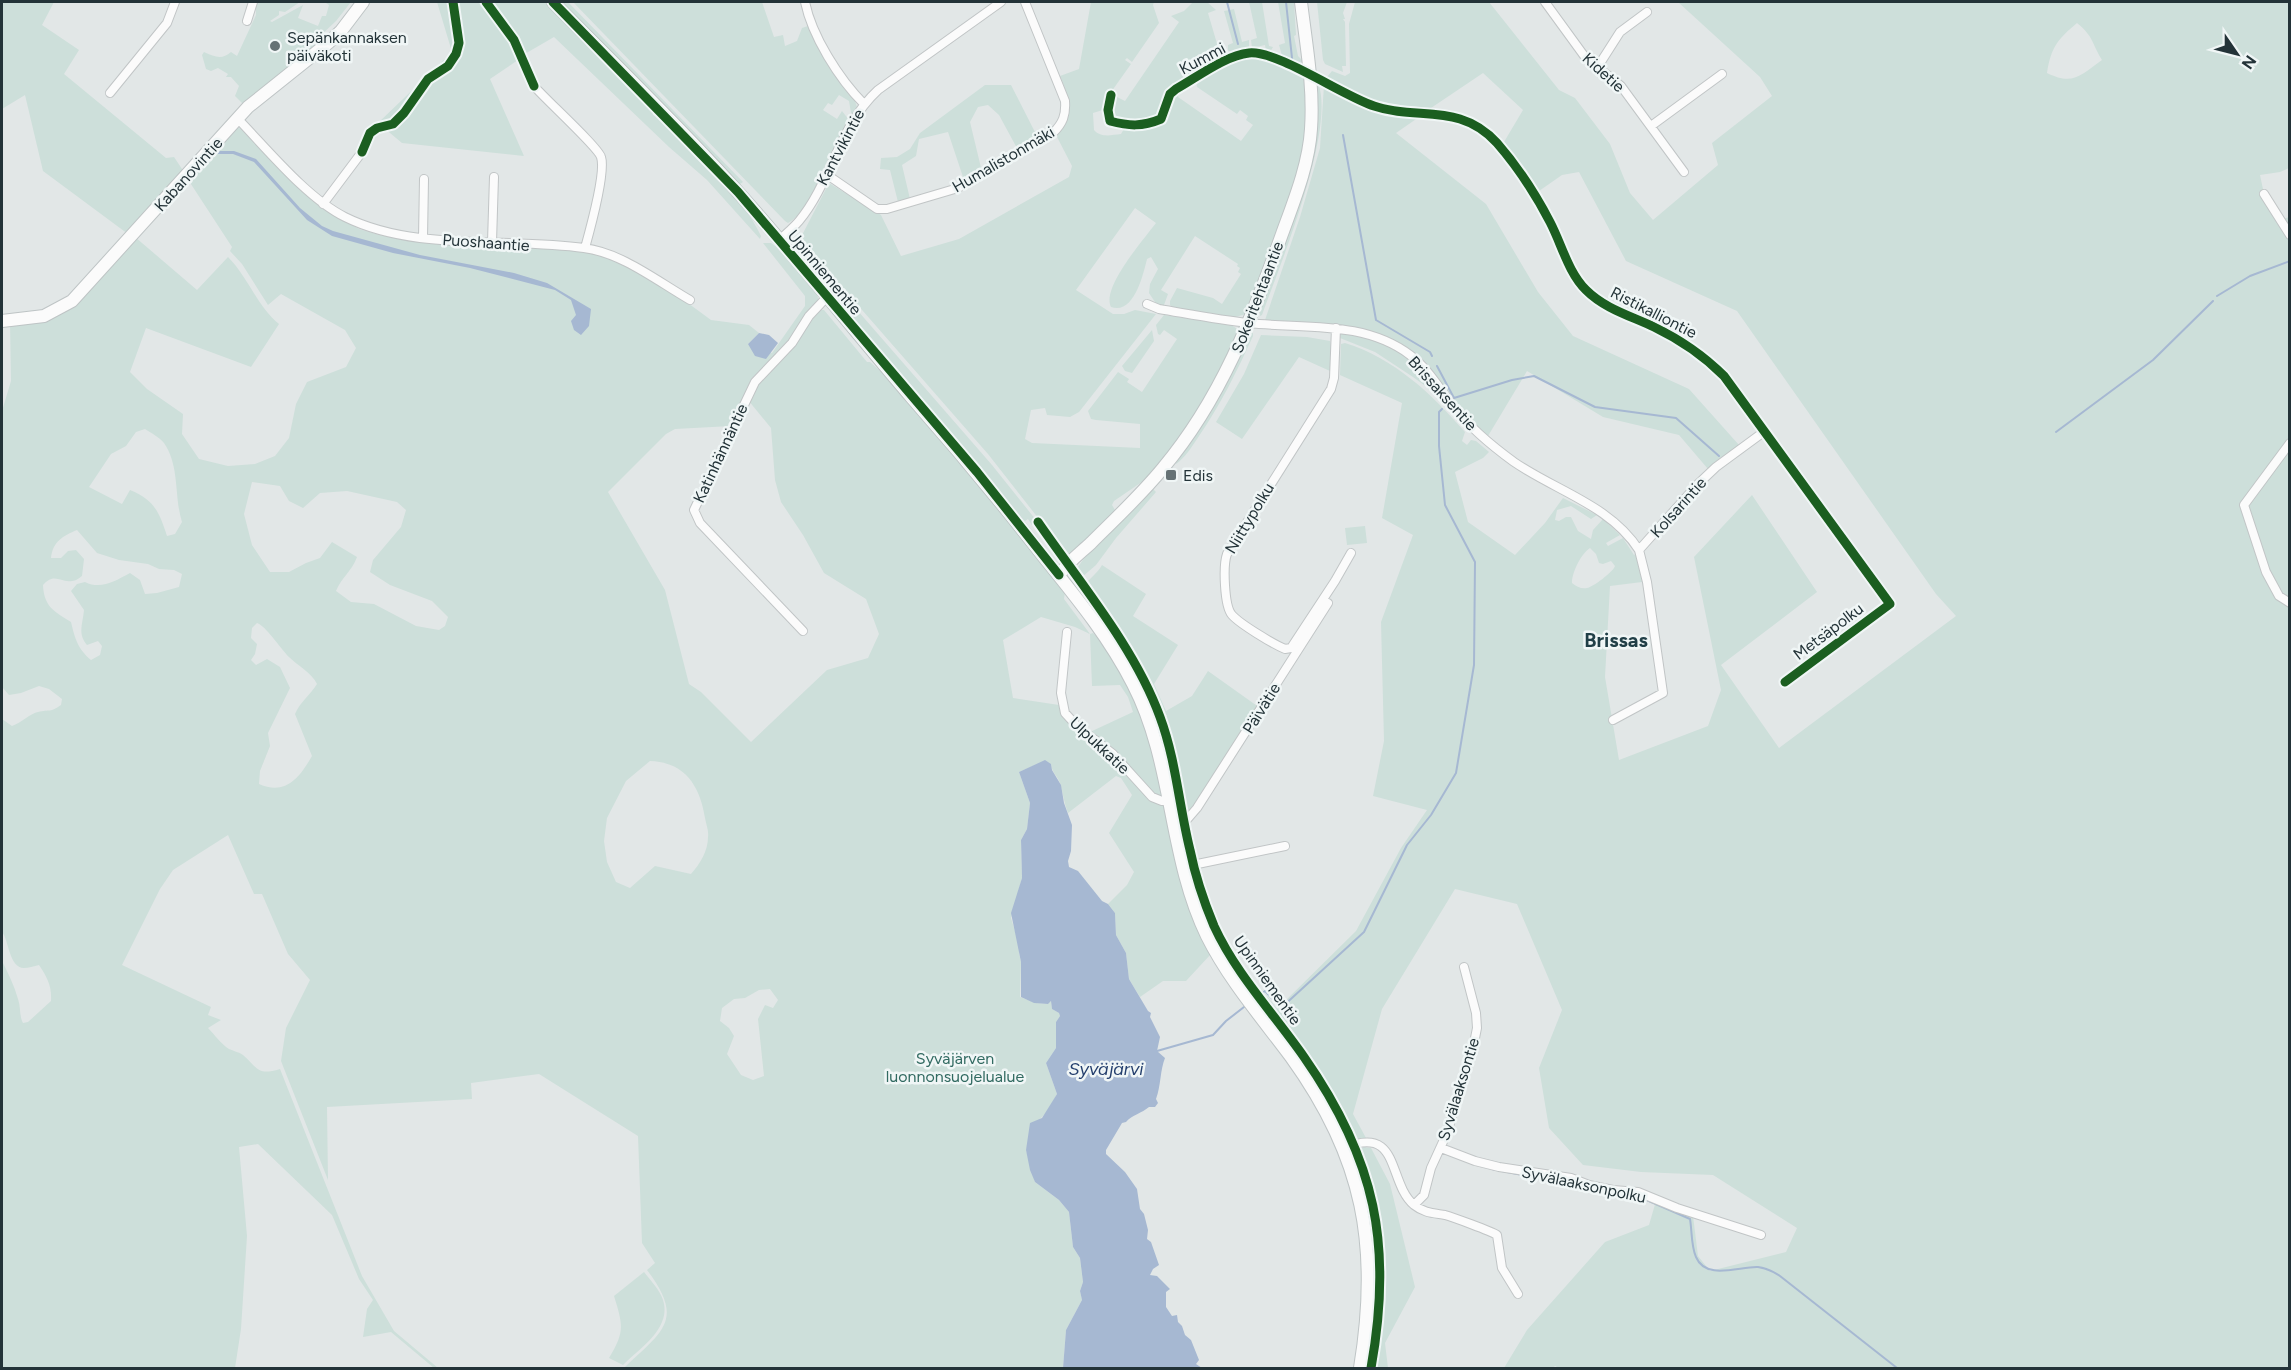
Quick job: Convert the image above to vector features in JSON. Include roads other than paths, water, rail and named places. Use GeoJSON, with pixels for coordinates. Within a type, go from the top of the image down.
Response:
{"type":"FeatureCollection","features":[{"type":"Feature","properties":{"kind":"street"},"geometry":{"type":"LineString","coordinates":[[110,93],[167,23],[175,2]]}},
{"type":"Feature","properties":{"kind":"street"},"geometry":{"type":"LineString","coordinates":[[248,21],[252,2]]}},
{"type":"Feature","properties":{"kind":"street","name":"Kabanovintie"},"geometry":{"type":"LineString","coordinates":[[2,321],[44,316],[72,301],[238,119],[271,87],[341,31],[363,2]]}},
{"type":"Feature","properties":{"kind":"street","name":"Upinniementie"},"geometry":{"type":"LineString","coordinates":[[553,2],[711,163],[779,240],[976,472],[1059,575],[1096,625],[1134,685],[1156,736],[1175,829],[1198,915],[1217,955],[1314,1092],[1344,1148],[1358,1191],[1366,1236],[1368,1310],[1360,1368]]}},
{"type":"Feature","properties":{"kind":"street"},"geometry":{"type":"LineString","coordinates":[[805,2],[809,21],[817,37],[853,93],[864,104]]}},
{"type":"Feature","properties":{"kind":"street","name":"Kantvikintie"},"geometry":{"type":"LineString","coordinates":[[779,240],[806,211],[850,124],[864,104],[878,90],[1000,2]]}},
{"type":"Feature","properties":{"kind":"street","name":"Humalistonmäki"},"geometry":{"type":"LineString","coordinates":[[826,174],[877,209],[887,209],[958,188],[1053,133],[1061,124],[1065,114],[1065,101],[1025,2]]}},
{"type":"Feature","properties":{"kind":"street","name":"Sokeritehtaantie"},"geometry":{"type":"LineString","coordinates":[[1059,575],[1072,570],[1088,546],[1150,484],[1184,443],[1216,392],[1249,323],[1294,201],[1311,131],[1310,75],[1301,2]]}},
{"type":"Feature","properties":{"kind":"street","name":"Kidetie"},"geometry":{"type":"LineString","coordinates":[[1545,2],[1585,57],[1621,86],[1684,172]]}},
{"type":"Feature","properties":{"kind":"street"},"geometry":{"type":"LineString","coordinates":[[1597,68],[1620,32],[1647,12]]}},
{"type":"Feature","properties":{"kind":"street","name":"Kummi"},"geometry":{"type":"LineString","coordinates":[[1111,95],[1108,111],[1110,120],[1132,126],[1145,125],[1161,118],[1170,94],[1176,89],[1234,57],[1258,53],[1310,75]]}},
{"type":"Feature","properties":{"kind":"street"},"geometry":{"type":"LineString","coordinates":[[1651,126],[1722,74]]}},
{"type":"Feature","properties":{"kind":"street","name":"Ristikalliontie"},"geometry":{"type":"LineString","coordinates":[[1310,75],[1374,107],[1448,115],[1473,124],[1486,132],[1509,159],[1543,210],[1572,272],[1586,289],[1610,307],[1696,350],[1724,376],[1890,604]]}},
{"type":"Feature","properties":{"kind":"street"},"geometry":{"type":"LineString","coordinates":[[534,86],[602,158],[602,171],[585,248]]}},
{"type":"Feature","properties":{"kind":"street","name":"Puoshaantie"},"geometry":{"type":"LineString","coordinates":[[238,119],[323,204],[370,228],[423,238],[585,248],[624,261],[690,300]]}},
{"type":"Feature","properties":{"kind":"street"},"geometry":{"type":"LineString","coordinates":[[323,204],[362,152]]}},
{"type":"Feature","properties":{"kind":"street"},"geometry":{"type":"LineString","coordinates":[[492,242],[494,177]]}},
{"type":"Feature","properties":{"kind":"street"},"geometry":{"type":"LineString","coordinates":[[423,238],[424,179]]}},
{"type":"Feature","properties":{"kind":"street"},"geometry":{"type":"LineString","coordinates":[[2264,194],[2289,235]]}},
{"type":"Feature","properties":{"kind":"street","name":"Katinhännäntie"},"geometry":{"type":"LineString","coordinates":[[803,632],[700,523],[694,510],[755,382],[792,343],[809,316],[826,298]]}},
{"type":"Feature","properties":{"kind":"street","name":"Brissaksentie"},"geometry":{"type":"LineString","coordinates":[[1147,304],[1159,309],[1249,323],[1336,328],[1374,336],[1393,344],[1423,366],[1465,420],[1488,442],[1520,466],[1596,508],[1624,531],[1639,550]]}},
{"type":"Feature","properties":{"kind":"street","name":"Niittypolku"},"geometry":{"type":"LineString","coordinates":[[1336,328],[1334,378],[1331,389],[1254,508],[1225,559],[1225,583],[1231,613],[1285,649],[1293,646],[1352,553]]}},
{"type":"Feature","properties":{"kind":"street","name":"Kolsarintie"},"geometry":{"type":"LineString","coordinates":[[1613,720],[1663,693],[1647,582],[1639,550],[1716,466],[1766,431]]}},
{"type":"Feature","properties":{"kind":"street"},"geometry":{"type":"LineString","coordinates":[[2289,443],[2244,505],[2266,572],[2278,596],[2289,603]]}},
{"type":"Feature","properties":{"kind":"street","name":"Päivätie"},"geometry":{"type":"LineString","coordinates":[[1175,829],[1190,817],[1248,729],[1338,588],[1335,581]]}},
{"type":"Feature","properties":{"kind":"street","name":"Metsäpolku"},"geometry":{"type":"LineString","coordinates":[[1785,682],[1890,604]]}},
{"type":"Feature","properties":{"kind":"street","name":"Ulpukkatie"},"geometry":{"type":"LineString","coordinates":[[1067,632],[1060,693],[1065,713],[1113,754],[1152,797],[1170,801]]}},
{"type":"Feature","properties":{"kind":"street"},"geometry":{"type":"LineString","coordinates":[[1184,867],[1286,846]]}},
{"type":"Feature","properties":{"kind":"street","name":"Syvälaaksontie"},"geometry":{"type":"LineString","coordinates":[[1414,1204],[1424,1195],[1431,1168],[1452,1118],[1477,1028],[1476,1012],[1464,968]]}},
{"type":"Feature","properties":{"kind":"street"},"geometry":{"type":"LineString","coordinates":[[1344,1148],[1360,1142],[1380,1147],[1391,1158],[1406,1196],[1423,1211],[1447,1216],[1497,1235],[1502,1268],[1518,1294]]}},
{"type":"Feature","properties":{"kind":"street","name":"Syvälaaksonpolku"},"geometry":{"type":"LineString","coordinates":[[1441,1148],[1499,1167],[1571,1178],[1613,1190],[1638,1192],[1677,1208],[1761,1235]]}},
{"type":"Feature","properties":{"kind":"water"},"geometry":{"type":"Polygon","coordinates":[[[220,151],[234,151],[256,159],[300,208],[322,226],[420,255],[514,273],[547,283],[591,309],[589,326],[581,335],[574,330],[571,321],[576,315],[571,300],[555,290],[470,268],[393,253],[332,236],[307,220],[254,162],[233,154],[217,154],[207,157],[220,151]]]}},
{"type":"Feature","properties":{"kind":"water"},"geometry":{"type":"Polygon","coordinates":[[[759,333],[769,335],[778,343],[766,359],[755,356],[748,344],[759,333]]]}},
{"type":"Feature","properties":{"kind":"water","name":"Syväjärvi"},"geometry":{"type":"Polygon","coordinates":[[[1045,760],[1051,764],[1061,785],[1064,803],[1072,825],[1069,867],[1078,871],[1102,901],[1108,904],[1115,913],[1116,935],[1126,953],[1129,979],[1151,1013],[1150,1017],[1160,1037],[1157,1051],[1165,1058],[1156,1099],[1158,1103],[1155,1107],[1149,1107],[1122,1123],[1106,1150],[1106,1154],[1125,1172],[1137,1189],[1140,1209],[1144,1214],[1148,1230],[1147,1239],[1151,1242],[1159,1265],[1150,1275],[1157,1276],[1170,1289],[1166,1292],[1166,1307],[1172,1316],[1177,1315],[1178,1322],[1185,1335],[1191,1340],[1199,1360],[1196,1364],[1202,1368],[1063,1368],[1066,1330],[1082,1300],[1080,1291],[1083,1282],[1080,1258],[1073,1247],[1069,1212],[1059,1200],[1035,1182],[1026,1150],[1030,1123],[1042,1118],[1057,1094],[1046,1063],[1056,1048],[1056,1022],[1060,1016],[1052,1009],[1051,1001],[1048,1004],[1034,1003],[1021,997],[1021,962],[1011,913],[1022,878],[1021,840],[1027,829],[1030,803],[1019,772],[1045,760]]]}},
{"type":"Feature","properties":{"kind":"waterway"},"geometry":{"type":"LineString","coordinates":[[1227,2],[1238,44]]}},
{"type":"Feature","properties":{"kind":"waterway"},"geometry":{"type":"LineString","coordinates":[[1286,2],[1292,58]]}},
{"type":"Feature","properties":{"kind":"waterway"},"geometry":{"type":"LineString","coordinates":[[1343,135],[1376,320],[1430,352],[1432,356]]}},
{"type":"Feature","properties":{"kind":"waterway"},"geometry":{"type":"LineString","coordinates":[[2217,296],[2250,276],[2290,261]]}},
{"type":"Feature","properties":{"kind":"waterway"},"geometry":{"type":"LineString","coordinates":[[2056,432],[2153,360],[2213,301]]}},
{"type":"Feature","properties":{"kind":"waterway"},"geometry":{"type":"LineString","coordinates":[[1437,366],[1454,398],[1512,380],[1534,376],[1595,407],[1676,418],[1719,456]]}},
{"type":"Feature","properties":{"kind":"waterway"},"geometry":{"type":"LineString","coordinates":[[1262,993],[1265,991],[1281,1008],[1364,932],[1407,845],[1431,815],[1456,773],[1474,665],[1475,562],[1445,505],[1439,446],[1439,412],[1442,409]]}},
{"type":"Feature","properties":{"kind":"waterway"},"geometry":{"type":"LineString","coordinates":[[1157,1051],[1213,1035],[1244,1007]]}},
{"type":"Feature","properties":{"kind":"waterway"},"geometry":{"type":"LineString","coordinates":[[1492,1169],[1583,1187]]}},
{"type":"Feature","properties":{"kind":"waterway"},"geometry":{"type":"LineString","coordinates":[[1616,1194],[1628,1195]]}},
{"type":"Feature","properties":{"kind":"waterway"},"geometry":{"type":"LineString","coordinates":[[1642,1198],[1690,1219],[1696,1257],[1707,1269],[1724,1271],[1758,1267],[1775,1273],[1897,1368]]}},
{"type":"Feature","properties":{"kind":"place","name":"Sepänkannaksen päiväkoti"},"geometry":{"type":"Point","coordinates":[275,46]}},
{"type":"Feature","properties":{"kind":"place","name":"Edis"},"geometry":{"type":"Point","coordinates":[1171,475]}},
{"type":"Feature","properties":{"kind":"district","name":"Brissas"},"geometry":{"type":"Point","coordinates":[1616,640]}},
{"type":"Feature","properties":{"kind":"park label","name":"Syväjärven luonnonsuojelualue"},"geometry":{"type":"Point","coordinates":[955,1067]}}]}
